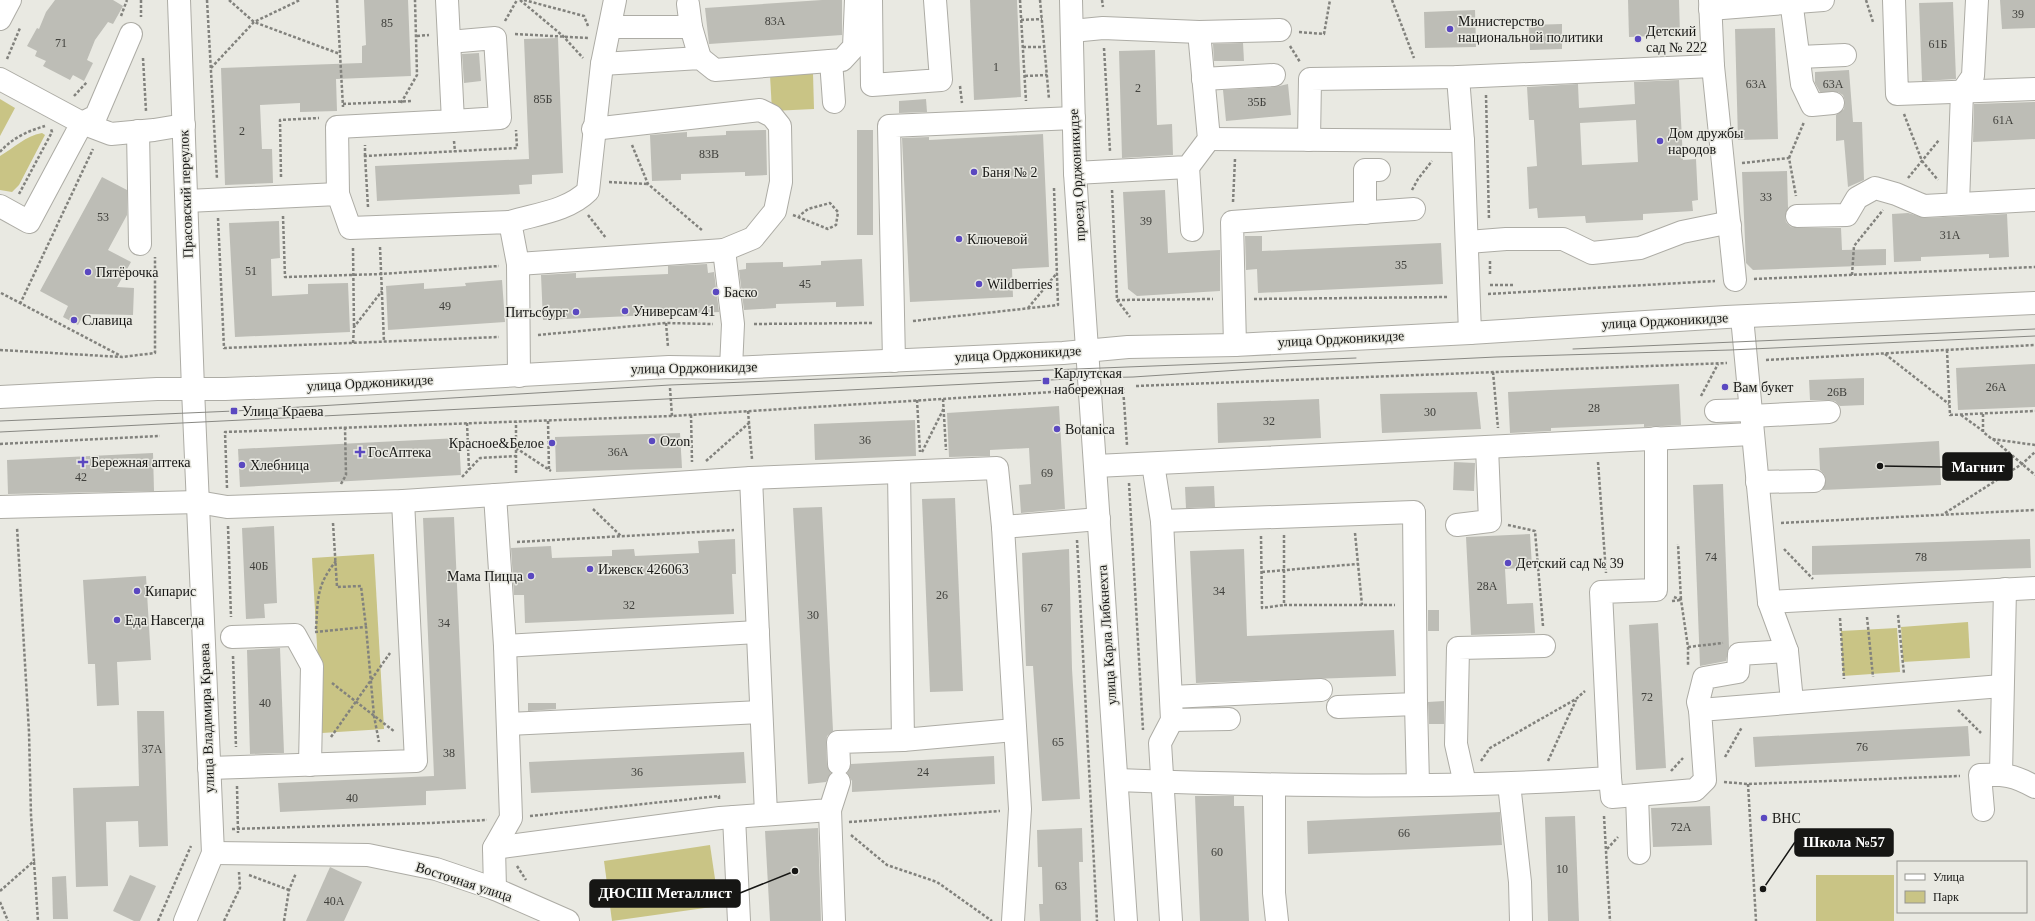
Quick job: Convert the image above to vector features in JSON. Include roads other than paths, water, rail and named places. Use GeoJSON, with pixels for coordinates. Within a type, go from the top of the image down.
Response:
{"type":"FeatureCollection","features":[{"type":"Feature","properties":{"kind":"main road","name":"Прасовский переулок"},"geometry":{"type":"LineString","coordinates":[[179,0],[193,389]]}},
{"type":"Feature","properties":{"kind":"main road"},"geometry":{"type":"LineString","coordinates":[[447,0],[453,121]]}},
{"type":"Feature","properties":{"kind":"main road"},"geometry":{"type":"LineString","coordinates":[[449,42],[495,38],[500,118],[337,127],[338,194],[350,228],[510,222],[564,207],[578,201],[588,191],[590,182],[593,129],[601,71],[600,29],[615,0]]}},
{"type":"Feature","properties":{"kind":"main road"},"geometry":{"type":"LineString","coordinates":[[688,4],[691,27],[700,58],[715,70],[842,60],[854,47],[856,0]]}},
{"type":"Feature","properties":{"kind":"main road"},"geometry":{"type":"LineString","coordinates":[[871,0],[872,85],[941,80],[935,0]]}},
{"type":"Feature","properties":{"kind":"main road","name":"проезд Орджоникидзе"},"geometry":{"type":"LineString","coordinates":[[1071,0],[1075,173],[1088,350]]}},
{"type":"Feature","properties":{"kind":"main road"},"geometry":{"type":"LineString","coordinates":[[1735,280],[1713,66],[1710,5],[1822,0]]}},
{"type":"Feature","properties":{"kind":"main road"},"geometry":{"type":"LineString","coordinates":[[1894,0],[1897,94],[2035,89]]}},
{"type":"Feature","properties":{"kind":"main road"},"geometry":{"type":"LineString","coordinates":[[1958,203],[1962,92],[1973,76],[1977,0]]}},
{"type":"Feature","properties":{"kind":"main road"},"geometry":{"type":"LineString","coordinates":[[1791,1],[1802,84],[1812,105],[1833,103]]}},
{"type":"Feature","properties":{"kind":"main road"},"geometry":{"type":"LineString","coordinates":[[7,201],[29,222],[82,123],[96,116],[125,27]]}},
{"type":"Feature","properties":{"kind":"main road"},"geometry":{"type":"LineString","coordinates":[[600,29],[691,27]]}},
{"type":"Feature","properties":{"kind":"main road"},"geometry":{"type":"LineString","coordinates":[[1072,31],[1103,28],[1199,32],[1280,30]]}},
{"type":"Feature","properties":{"kind":"main road"},"geometry":{"type":"LineString","coordinates":[[1192,230],[1188,167],[1209,139],[1199,32]]}},
{"type":"Feature","properties":{"kind":"main road"},"geometry":{"type":"LineString","coordinates":[[1799,56],[1845,55]]}},
{"type":"Feature","properties":{"kind":"main road"},"geometry":{"type":"LineString","coordinates":[[601,71],[700,58]]}},
{"type":"Feature","properties":{"kind":"main road"},"geometry":{"type":"LineString","coordinates":[[831,61],[834,102]]}},
{"type":"Feature","properties":{"kind":"main road"},"geometry":{"type":"LineString","coordinates":[[1309,140],[1310,79],[1458,77],[1713,66]]}},
{"type":"Feature","properties":{"kind":"main road"},"geometry":{"type":"LineString","coordinates":[[6,71],[82,123],[111,134],[184,125]]}},
{"type":"Feature","properties":{"kind":"main road"},"geometry":{"type":"LineString","coordinates":[[1203,79],[1274,75]]}},
{"type":"Feature","properties":{"kind":"main road"},"geometry":{"type":"LineString","coordinates":[[1458,77],[1456,141],[1468,242],[1468,297],[1470,333]]}},
{"type":"Feature","properties":{"kind":"main road"},"geometry":{"type":"LineString","coordinates":[[894,361],[889,126],[1047,106],[1074,118]]}},
{"type":"Feature","properties":{"kind":"main road"},"geometry":{"type":"LineString","coordinates":[[518,264],[724,250],[753,238],[775,211],[781,182],[780,126],[772,116],[760,110],[593,129]]}},
{"type":"Feature","properties":{"kind":"main road"},"geometry":{"type":"LineString","coordinates":[[138,131],[140,244]]}},
{"type":"Feature","properties":{"kind":"main road"},"geometry":{"type":"LineString","coordinates":[[1209,139],[1456,141]]}},
{"type":"Feature","properties":{"kind":"main road"},"geometry":{"type":"LineString","coordinates":[[1075,173],[1188,167]]}},
{"type":"Feature","properties":{"kind":"main road"},"geometry":{"type":"LineString","coordinates":[[1365,213],[1365,170],[1379,170]]}},
{"type":"Feature","properties":{"kind":"main road"},"geometry":{"type":"LineString","coordinates":[[1798,216],[1847,215],[1857,198],[1875,188],[1896,194],[1924,206],[2035,200]]}},
{"type":"Feature","properties":{"kind":"main road"},"geometry":{"type":"LineString","coordinates":[[186,201],[338,194]]}},
{"type":"Feature","properties":{"kind":"main road"},"geometry":{"type":"LineString","coordinates":[[1235,345],[1232,222],[1408,210]]}},
{"type":"Feature","properties":{"kind":"main road"},"geometry":{"type":"LineString","coordinates":[[510,222],[518,264],[520,336],[519,376]]}},
{"type":"Feature","properties":{"kind":"main road"},"geometry":{"type":"LineString","coordinates":[[1468,242],[1489,239],[1563,239],[1592,253],[1640,248],[1682,232],[1721,224],[1730,224]]}},
{"type":"Feature","properties":{"kind":"main road"},"geometry":{"type":"LineString","coordinates":[[724,250],[733,324],[731,368]]}},
{"type":"Feature","properties":{"kind":"main road","name":"улица Орджоникидзе"},"geometry":{"type":"LineString","coordinates":[[0,397],[519,376],[669,367],[731,368],[894,361],[1063,353],[1088,350],[1235,345],[1742,317],[2035,303]]}},
{"type":"Feature","properties":{"kind":"main road"},"geometry":{"type":"LineString","coordinates":[[1742,317],[1769,602],[1787,651],[1792,701]]}},
{"type":"Feature","properties":{"kind":"main road","name":"улица Карла Либкнехта"},"geometry":{"type":"LineString","coordinates":[[1088,350],[1126,921]]}},
{"type":"Feature","properties":{"kind":"main road","name":"улица Владимира Краева"},"geometry":{"type":"LineString","coordinates":[[185,921],[213,853],[193,389]]}},
{"type":"Feature","properties":{"kind":"main road"},"geometry":{"type":"LineString","coordinates":[[1716,411],[1751,420]]}},
{"type":"Feature","properties":{"kind":"main road"},"geometry":{"type":"LineString","coordinates":[[1096,466],[1656,438],[1751,420],[1828,412]]}},
{"type":"Feature","properties":{"kind":"main road"},"geometry":{"type":"LineString","coordinates":[[1656,438],[1661,596],[1601,592],[1612,797],[1695,790],[1709,780],[1698,702],[1704,678],[1738,672],[1739,654],[1787,651]]}},
{"type":"Feature","properties":{"kind":"main road"},"geometry":{"type":"LineString","coordinates":[[1457,525],[1490,521],[1493,447]]}},
{"type":"Feature","properties":{"kind":"main road"},"geometry":{"type":"LineString","coordinates":[[1153,464],[1162,521],[1172,720],[1160,743],[1171,921]]}},
{"type":"Feature","properties":{"kind":"main road"},"geometry":{"type":"LineString","coordinates":[[8,506],[198,502],[227,507],[332,504],[404,501],[550,491],[693,477],[752,478],[997,468],[1003,527],[1014,730],[1020,809],[1013,921]]}},
{"type":"Feature","properties":{"kind":"main road"},"geometry":{"type":"LineString","coordinates":[[899,472],[903,740]]}},
{"type":"Feature","properties":{"kind":"main road"},"geometry":{"type":"LineString","coordinates":[[752,478],[766,814]]}},
{"type":"Feature","properties":{"kind":"main road"},"geometry":{"type":"LineString","coordinates":[[1757,482],[1814,481]]}},
{"type":"Feature","properties":{"kind":"main road"},"geometry":{"type":"LineString","coordinates":[[495,889],[494,848],[511,818],[505,646],[498,543],[505,494]]}},
{"type":"Feature","properties":{"kind":"main road"},"geometry":{"type":"LineString","coordinates":[[209,768],[416,760],[404,501]]}},
{"type":"Feature","properties":{"kind":"main road"},"geometry":{"type":"LineString","coordinates":[[1162,521],[1414,512],[1418,784]]}},
{"type":"Feature","properties":{"kind":"main road"},"geometry":{"type":"LineString","coordinates":[[1003,527],[1099,519]]}},
{"type":"Feature","properties":{"kind":"main road"},"geometry":{"type":"LineString","coordinates":[[1769,602],[2035,588]]}},
{"type":"Feature","properties":{"kind":"main road"},"geometry":{"type":"LineString","coordinates":[[2001,774],[2005,589]]}},
{"type":"Feature","properties":{"kind":"main road"},"geometry":{"type":"LineString","coordinates":[[505,646],[758,632]]}},
{"type":"Feature","properties":{"kind":"main road"},"geometry":{"type":"LineString","coordinates":[[232,637],[306,633],[312,666],[310,765]]}},
{"type":"Feature","properties":{"kind":"main road"},"geometry":{"type":"LineString","coordinates":[[1465,784],[1456,744],[1458,648],[1544,646]]}},
{"type":"Feature","properties":{"kind":"main road"},"geometry":{"type":"LineString","coordinates":[[1700,710],[1792,701],[2002,686]]}},
{"type":"Feature","properties":{"kind":"main road"},"geometry":{"type":"LineString","coordinates":[[1171,697],[1321,690]]}},
{"type":"Feature","properties":{"kind":"main road"},"geometry":{"type":"LineString","coordinates":[[1338,707],[1416,704]]}},
{"type":"Feature","properties":{"kind":"main road"},"geometry":{"type":"LineString","coordinates":[[508,724],[761,712]]}},
{"type":"Feature","properties":{"kind":"main road"},"geometry":{"type":"LineString","coordinates":[[1172,720],[1229,719]]}},
{"type":"Feature","properties":{"kind":"main road"},"geometry":{"type":"LineString","coordinates":[[834,921],[832,819],[839,773],[838,742],[903,740],[1014,730]]}},
{"type":"Feature","properties":{"kind":"main road"},"geometry":{"type":"LineString","coordinates":[[1984,810],[1980,775],[2001,774],[2019,778],[2035,787]]}},
{"type":"Feature","properties":{"kind":"main road"},"geometry":{"type":"LineString","coordinates":[[1117,780],[1274,786],[1509,784],[1610,778]]}},
{"type":"Feature","properties":{"kind":"main road"},"geometry":{"type":"LineString","coordinates":[[1509,784],[1520,882],[1521,921]]}},
{"type":"Feature","properties":{"kind":"main road"},"geometry":{"type":"LineString","coordinates":[[1274,786],[1274,893],[1276,921]]}},
{"type":"Feature","properties":{"kind":"main road"},"geometry":{"type":"LineString","coordinates":[[1637,795],[1639,853]]}},
{"type":"Feature","properties":{"kind":"main road"},"geometry":{"type":"LineString","coordinates":[[494,848],[766,814],[832,819]]}},
{"type":"Feature","properties":{"kind":"main road"},"geometry":{"type":"LineString","coordinates":[[734,817],[739,921]]}},
{"type":"Feature","properties":{"kind":"main road","name":"Восточная улица"},"geometry":{"type":"LineString","coordinates":[[213,853],[239,862],[368,855],[436,869],[495,889],[568,921]]}},
{"type":"Feature","properties":{"kind":"tram line"},"geometry":{"type":"LineString","coordinates":[[1573,349],[2035,329]]}},
{"type":"Feature","properties":{"kind":"tram line"},"geometry":{"type":"LineString","coordinates":[[0,432],[1133,377],[1286,367],[1496,357],[1730,350],[2035,336]]}},
{"type":"Feature","properties":{"kind":"tram line"},"geometry":{"type":"LineString","coordinates":[[0,421],[234,411],[670,385],[1356,358]]}},
{"type":"Feature","properties":{"kind":"place","name":"Министерство национальной политики"},"geometry":{"type":"Point","coordinates":[1450,29]}},
{"type":"Feature","properties":{"kind":"place","name":"Детский сад № 222"},"geometry":{"type":"Point","coordinates":[1638,39]}},
{"type":"Feature","properties":{"kind":"place","name":"Дом дружбы народов"},"geometry":{"type":"Point","coordinates":[1660,141]}},
{"type":"Feature","properties":{"kind":"place","name":"Баня № 2"},"geometry":{"type":"Point","coordinates":[974,172]}},
{"type":"Feature","properties":{"kind":"place","name":"Ключевой"},"geometry":{"type":"Point","coordinates":[959,239]}},
{"type":"Feature","properties":{"kind":"place","name":"Пятёрочка"},"geometry":{"type":"Point","coordinates":[88,272]}},
{"type":"Feature","properties":{"kind":"place","name":"Wildberries"},"geometry":{"type":"Point","coordinates":[979,284]}},
{"type":"Feature","properties":{"kind":"place","name":"Баско"},"geometry":{"type":"Point","coordinates":[716,292]}},
{"type":"Feature","properties":{"kind":"place","name":"Универсам 41"},"geometry":{"type":"Point","coordinates":[625,311]}},
{"type":"Feature","properties":{"kind":"place","name":"Питьсбург"},"geometry":{"type":"Point","coordinates":[576,312]}},
{"type":"Feature","properties":{"kind":"place","name":"Славица"},"geometry":{"type":"Point","coordinates":[74,320]}},
{"type":"Feature","properties":{"kind":"place","name":"Карлутская набережная"},"geometry":{"type":"Point","coordinates":[1046,381]}},
{"type":"Feature","properties":{"kind":"place","name":"Вам букет"},"geometry":{"type":"Point","coordinates":[1725,387]}},
{"type":"Feature","properties":{"kind":"place","name":"Улица Краева"},"geometry":{"type":"Point","coordinates":[234,411]}},
{"type":"Feature","properties":{"kind":"place","name":"Botanica"},"geometry":{"type":"Point","coordinates":[1057,429]}},
{"type":"Feature","properties":{"kind":"place","name":"Ozon"},"geometry":{"type":"Point","coordinates":[652,441]}},
{"type":"Feature","properties":{"kind":"place","name":"Красное&Белое"},"geometry":{"type":"Point","coordinates":[552,443]}},
{"type":"Feature","properties":{"kind":"place","name":"ГосАптека"},"geometry":{"type":"Point","coordinates":[360,452]}},
{"type":"Feature","properties":{"kind":"place","name":"Бережная аптека"},"geometry":{"type":"Point","coordinates":[83,462]}},
{"type":"Feature","properties":{"kind":"place","name":"Хлебница"},"geometry":{"type":"Point","coordinates":[242,465]}},
{"type":"Feature","properties":{"kind":"place","name":"Магнит"},"geometry":{"type":"Point","coordinates":[1880,466]}},
{"type":"Feature","properties":{"kind":"place","name":"Детский сад № 39"},"geometry":{"type":"Point","coordinates":[1508,563]}},
{"type":"Feature","properties":{"kind":"place","name":"Ижевск 426063"},"geometry":{"type":"Point","coordinates":[590,569]}},
{"type":"Feature","properties":{"kind":"place","name":"Мама Пицца"},"geometry":{"type":"Point","coordinates":[531,576]}},
{"type":"Feature","properties":{"kind":"place","name":"Кипарис"},"geometry":{"type":"Point","coordinates":[137,591]}},
{"type":"Feature","properties":{"kind":"place","name":"Еда Навсегда"},"geometry":{"type":"Point","coordinates":[117,620]}},
{"type":"Feature","properties":{"kind":"place","name":"ВНС"},"geometry":{"type":"Point","coordinates":[1764,818]}},
{"type":"Feature","properties":{"kind":"place","name":"ДЮСШ Металлист"},"geometry":{"type":"Point","coordinates":[795,871]}},
{"type":"Feature","properties":{"kind":"place","name":"Школа №57"},"geometry":{"type":"Point","coordinates":[1763,889]}}]}
